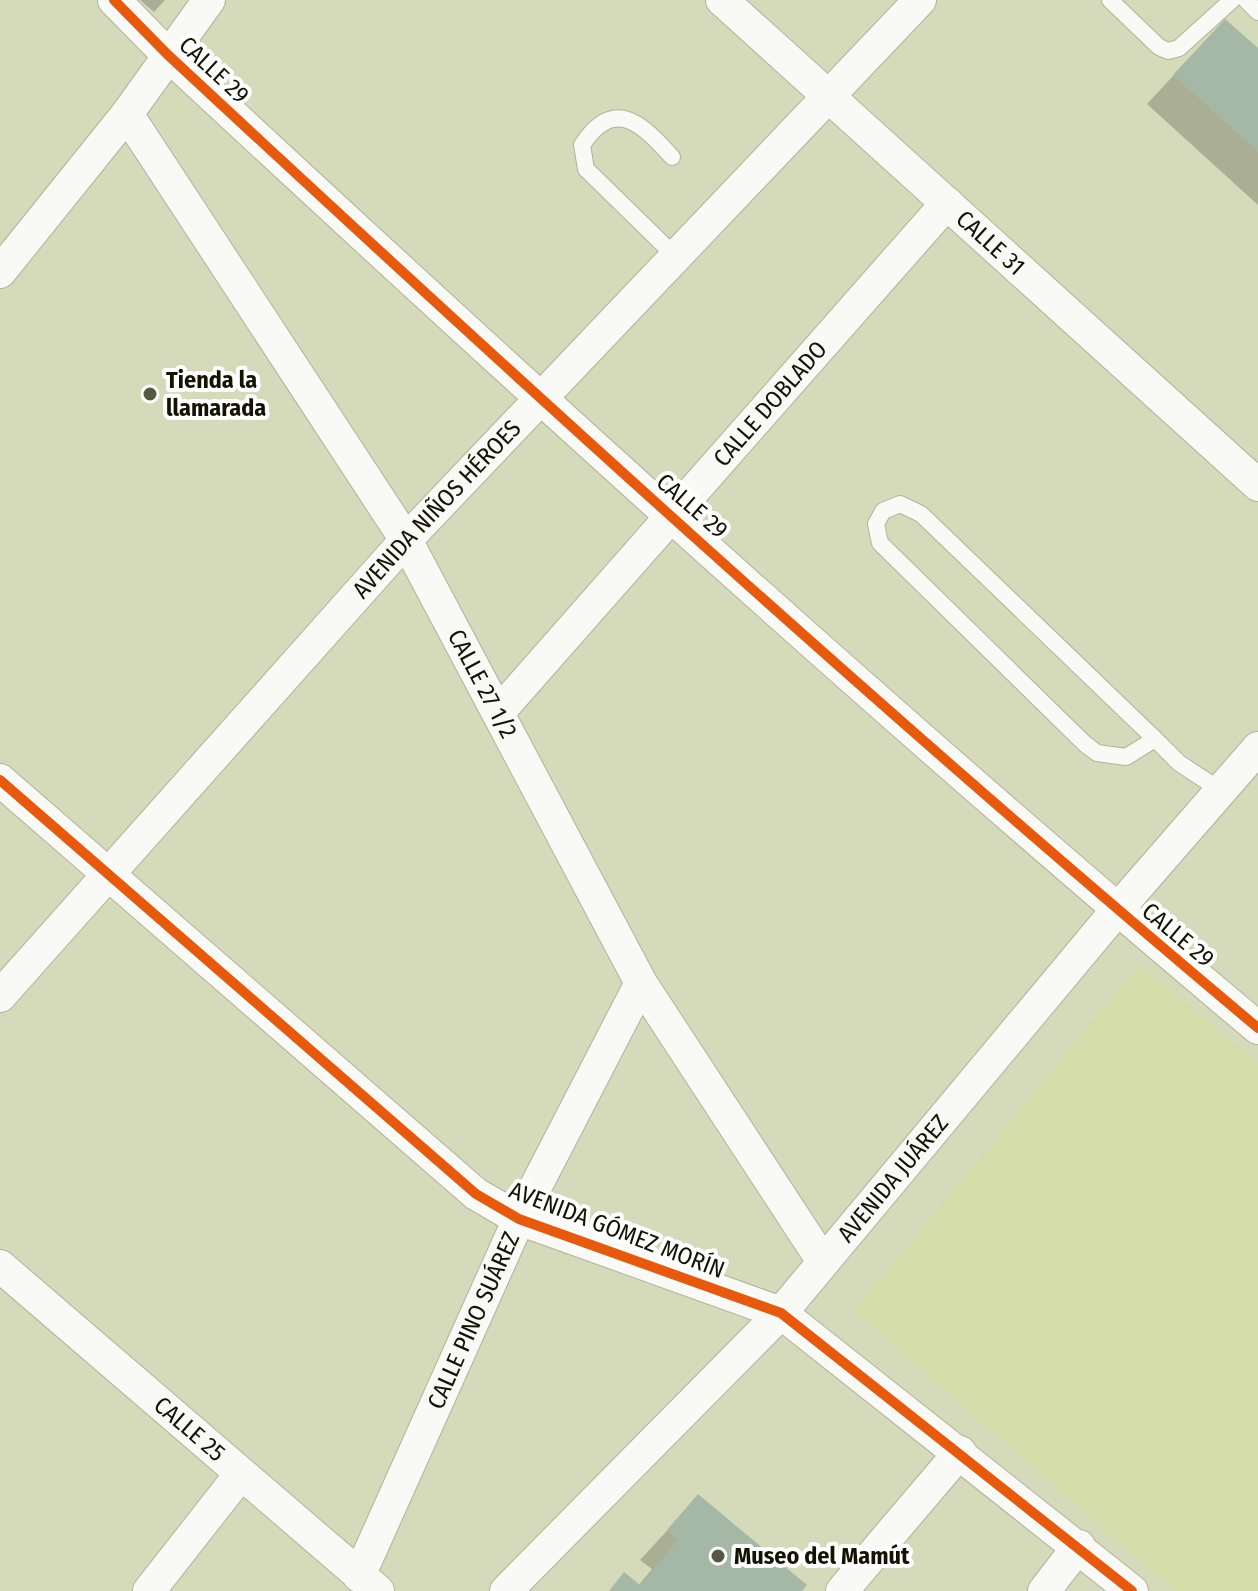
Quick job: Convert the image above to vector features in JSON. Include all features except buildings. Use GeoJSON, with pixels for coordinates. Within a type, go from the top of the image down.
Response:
{"type":"FeatureCollection","features":[{"type":"Feature","properties":{"kind":"street","name":"CALLE 29"},"geometry":{"type":"LineString","coordinates":[[114,0],[167,54],[537,398],[1117,910],[1258,1028]]}},
{"type":"Feature","properties":{"kind":"street"},"geometry":{"type":"LineString","coordinates":[[0,272],[127,114],[167,54],[209,0]]}},
{"type":"Feature","properties":{"kind":"street","name":"CALLE 31"},"geometry":{"type":"LineString","coordinates":[[722,0],[1258,485]]}},
{"type":"Feature","properties":{"kind":"street","name":"AVENIDA NIÑOS HÉROES"},"geometry":{"type":"LineString","coordinates":[[4,983],[107,874],[537,398],[920,0]]}},
{"type":"Feature","properties":{"kind":"street","name":"CALLE 27 1/2"},"geometry":{"type":"LineString","coordinates":[[127,114],[406,540],[641,983],[822,1260]]}},
{"type":"Feature","properties":{"kind":"street","name":"CALLE DOBLADO"},"geometry":{"type":"LineString","coordinates":[[498,713],[947,203]]}},
{"type":"Feature","properties":{"kind":"street","name":"AVENIDA JUÁREZ"},"geometry":{"type":"LineString","coordinates":[[525,1584],[781,1313],[822,1260],[1117,910],[1258,748]]}},
{"type":"Feature","properties":{"kind":"street","name":"AVENIDA GÓMEZ MORÍN"},"geometry":{"type":"LineString","coordinates":[[0,780],[476,1194],[519,1219],[781,1313],[1132,1591]]}},
{"type":"Feature","properties":{"kind":"street","name":"CALLE PINO SUÁREZ"},"geometry":{"type":"LineString","coordinates":[[368,1583],[519,1219],[641,983]]}},
{"type":"Feature","properties":{"kind":"street","name":"CALLE 25"},"geometry":{"type":"LineString","coordinates":[[0,1266],[368,1583]]}},
{"type":"Feature","properties":{"kind":"street"},"geometry":{"type":"LineString","coordinates":[[842,1591],[960,1452]]}},
{"type":"Feature","properties":{"kind":"street"},"geometry":{"type":"LineString","coordinates":[[149,1591],[240,1475]]}},
{"type":"Feature","properties":{"kind":"street"},"geometry":{"type":"LineString","coordinates":[[1044,1591],[1079,1546]]}},
{"type":"Feature","properties":{"kind":"lane"},"geometry":{"type":"LineString","coordinates":[[1110,0],[1159,47],[1168,51],[1179,48],[1232,0]]}},
{"type":"Feature","properties":{"kind":"lane"},"geometry":{"type":"LineString","coordinates":[[1246,0],[1258,12]]}},
{"type":"Feature","properties":{"kind":"lane"},"geometry":{"type":"LineString","coordinates":[[672,157],[645,126],[622,118],[599,125],[582,145],[586,169],[676,257]]}},
{"type":"Feature","properties":{"kind":"lane"},"geometry":{"type":"LineString","coordinates":[[1155,739],[1126,757],[1097,753],[1085,744],[880,543],[876,533],[878,517],[890,506],[900,504],[921,514],[1155,739],[1179,763],[1220,790]]}},
{"type":"Feature","properties":{"kind":"shaded area"},"geometry":{"type":"Polygon","coordinates":[[[1139,965],[1258,1064],[1258,1591],[1175,1591],[854,1311],[1139,965]]]}},
{"type":"Feature","properties":{"kind":"cycle path"},"geometry":{"type":"LineString","coordinates":[[114,0],[167,54],[706,548],[980,790],[1258,1028]]}},
{"type":"Feature","properties":{"kind":"cycle path"},"geometry":{"type":"LineString","coordinates":[[0,780],[476,1194],[519,1219],[781,1313],[1132,1591]]}},
{"type":"Feature","properties":{"kind":"place","name":"Tienda la llamarada"},"geometry":{"type":"Point","coordinates":[150,394]}},
{"type":"Feature","properties":{"kind":"place","name":"Museo del Mamút"},"geometry":{"type":"Point","coordinates":[718,1556]}}]}
